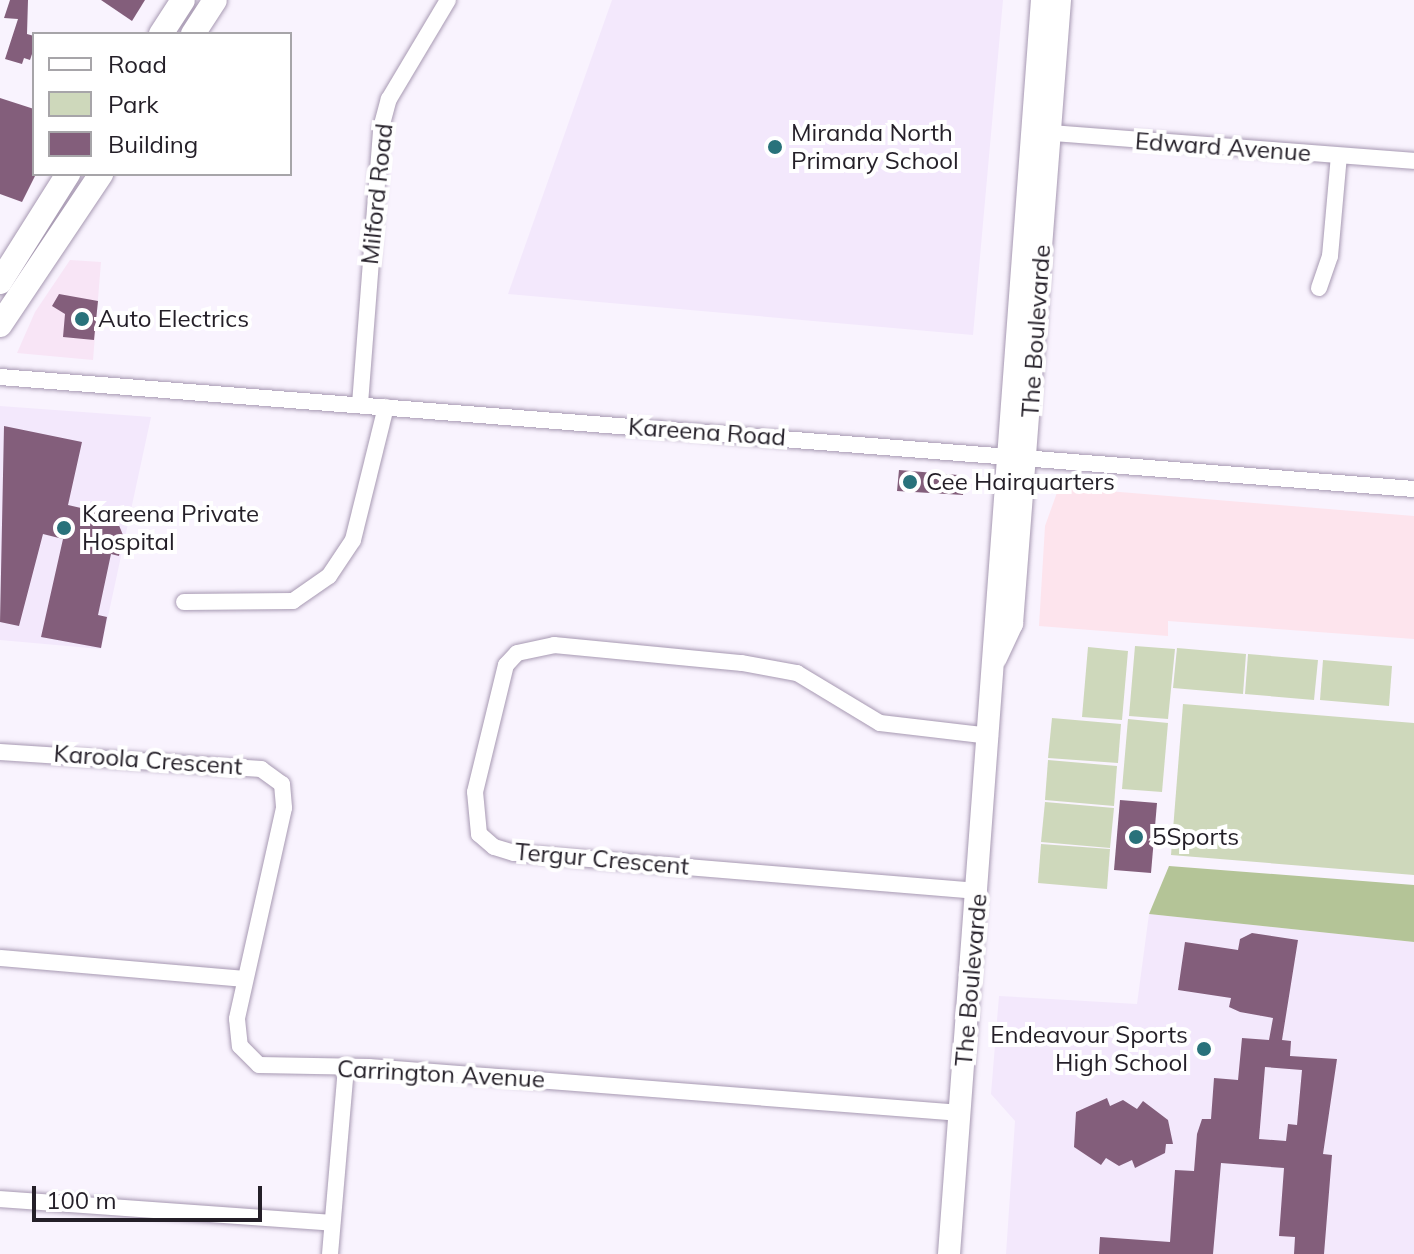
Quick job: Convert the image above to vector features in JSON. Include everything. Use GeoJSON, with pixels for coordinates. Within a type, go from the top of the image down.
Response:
{"type":"FeatureCollection","features":[{"type":"Feature","properties":{"kind":"main road"},"geometry":{"type":"LineString","coordinates":[[162,32],[183,0]]}},
{"type":"Feature","properties":{"kind":"main road"},"geometry":{"type":"LineString","coordinates":[[194,32],[215,0]]}},
{"type":"Feature","properties":{"kind":"main road","name":"The Boulevarde"},"geometry":{"type":"LineString","coordinates":[[1042,0],[1042,132]]}},
{"type":"Feature","properties":{"kind":"main road","name":"The Boulevarde"},"geometry":{"type":"LineString","coordinates":[[949,1254],[996,659],[1012,624],[1017,456],[1042,132],[1060,0]]}},
{"type":"Feature","properties":{"kind":"main road"},"geometry":{"type":"LineString","coordinates":[[0,282],[67,176]]}},
{"type":"Feature","properties":{"kind":"main road"},"geometry":{"type":"LineString","coordinates":[[0,325],[100,176]]}},
{"type":"Feature","properties":{"kind":"main road"},"geometry":{"type":"LineString","coordinates":[[0,254],[25,245]]}},
{"type":"Feature","properties":{"kind":"street","name":"Milford Road"},"geometry":{"type":"LineString","coordinates":[[360,404],[381,128],[389,99],[448,0]]}},
{"type":"Feature","properties":{"kind":"street","name":"Edward Avenue"},"geometry":{"type":"LineString","coordinates":[[1042,132],[1414,161]]}},
{"type":"Feature","properties":{"kind":"street"},"geometry":{"type":"LineString","coordinates":[[1319,288],[1330,256],[1339,156]]}},
{"type":"Feature","properties":{"kind":"street","name":"Kareena Road"},"geometry":{"type":"LineString","coordinates":[[0,377],[1414,489]]}},
{"type":"Feature","properties":{"kind":"street"},"geometry":{"type":"LineString","coordinates":[[184,602],[293,601],[329,576],[353,540],[386,407]]}},
{"type":"Feature","properties":{"kind":"street","name":"Tergur Crescent"},"geometry":{"type":"LineString","coordinates":[[978,891],[514,853],[494,847],[479,834],[475,792],[506,665],[517,653],[554,645],[742,663],[797,673],[880,723],[990,736]]}},
{"type":"Feature","properties":{"kind":"street","name":"Karoola Crescent"},"geometry":{"type":"LineString","coordinates":[[0,752],[245,768],[273,774],[282,784],[284,808],[243,979]]}},
{"type":"Feature","properties":{"kind":"street"},"geometry":{"type":"LineString","coordinates":[[0,958],[243,979]]}},
{"type":"Feature","properties":{"kind":"street","name":"Carrington Avenue"},"geometry":{"type":"LineString","coordinates":[[243,979],[236,1035],[248,1057],[271,1068],[346,1068],[961,1113]]}},
{"type":"Feature","properties":{"kind":"street"},"geometry":{"type":"LineString","coordinates":[[330,1254],[346,1068]]}},
{"type":"Feature","properties":{"kind":"street"},"geometry":{"type":"LineString","coordinates":[[0,1199],[332,1223]]}},
{"type":"Feature","properties":{"kind":"shaded area","name":"Miranda North Primary School"},"geometry":{"type":"Polygon","coordinates":[[[612,0],[1003,0],[973,335],[508,294],[612,0]]]}},
{"type":"Feature","properties":{"kind":"shaded area"},"geometry":{"type":"Polygon","coordinates":[[[70,260],[101,262],[93,360],[17,353],[35,312],[70,260]]]}},
{"type":"Feature","properties":{"kind":"shaded area","name":"Kareena Private Hospital"},"geometry":{"type":"Polygon","coordinates":[[[0,406],[151,417],[101,649],[0,640],[0,406]]]}},
{"type":"Feature","properties":{"kind":"shaded area"},"geometry":{"type":"Polygon","coordinates":[[[1059,487],[1414,516],[1414,639],[1168,621],[1168,636],[1039,626],[1045,526],[1059,487]]]}},
{"type":"Feature","properties":{"kind":"shaded area","name":"Endeavour Sports High School"},"geometry":{"type":"Polygon","coordinates":[[[1149,914],[1414,942],[1414,1254],[1006,1254],[1015,1121],[991,1094],[999,996],[1137,1004],[1149,914]]]}},
{"type":"Feature","properties":{"kind":"green space"},"geometry":{"type":"Polygon","coordinates":[[[1135,646],[1175,649],[1168,719],[1129,716],[1135,646]]]}},
{"type":"Feature","properties":{"kind":"green space"},"geometry":{"type":"Polygon","coordinates":[[[1088,647],[1128,651],[1122,720],[1082,717],[1088,647]]]}},
{"type":"Feature","properties":{"kind":"green space"},"geometry":{"type":"Polygon","coordinates":[[[1177,648],[1246,654],[1243,694],[1173,688],[1177,648]]]}},
{"type":"Feature","properties":{"kind":"green space"},"geometry":{"type":"Polygon","coordinates":[[[1248,654],[1318,660],[1314,700],[1245,694],[1248,654]]]}},
{"type":"Feature","properties":{"kind":"green space"},"geometry":{"type":"Polygon","coordinates":[[[1323,660],[1392,666],[1389,706],[1320,700],[1323,660]]]}},
{"type":"Feature","properties":{"kind":"green space"},"geometry":{"type":"Polygon","coordinates":[[[1183,704],[1414,723],[1414,875],[1171,855],[1183,704]]]}},
{"type":"Feature","properties":{"kind":"green space"},"geometry":{"type":"Polygon","coordinates":[[[1052,718],[1121,724],[1118,763],[1048,758],[1052,718]]]}},
{"type":"Feature","properties":{"kind":"green space"},"geometry":{"type":"Polygon","coordinates":[[[1128,719],[1168,723],[1162,792],[1122,789],[1128,719]]]}},
{"type":"Feature","properties":{"kind":"green space"},"geometry":{"type":"Polygon","coordinates":[[[1048,760],[1117,766],[1114,806],[1045,800],[1048,760]]]}},
{"type":"Feature","properties":{"kind":"green space"},"geometry":{"type":"Polygon","coordinates":[[[1045,802],[1114,808],[1110,848],[1041,842],[1045,802]]]}},
{"type":"Feature","properties":{"kind":"green space"},"geometry":{"type":"Polygon","coordinates":[[[1041,844],[1110,849],[1107,889],[1038,883],[1041,844]]]}},
{"type":"Feature","properties":{"kind":"green space"},"geometry":{"type":"Polygon","coordinates":[[[1169,866],[1414,885],[1414,942],[1149,914],[1169,866]]]}},
{"type":"Feature","properties":{"kind":"building"},"geometry":{"type":"Polygon","coordinates":[[[10,0],[28,0],[27,34],[32,35],[32,54],[30,60],[24,58],[22,64],[5,59],[18,19],[4,18],[10,0]]]}},
{"type":"Feature","properties":{"kind":"building"},"geometry":{"type":"Polygon","coordinates":[[[101,0],[145,0],[132,21],[101,0]]]}},
{"type":"Feature","properties":{"kind":"building"},"geometry":{"type":"Polygon","coordinates":[[[0,98],[32,108],[32,176],[35,176],[22,202],[0,194],[0,98]]]}},
{"type":"Feature","properties":{"kind":"building","name":"Auto Electrics"},"geometry":{"type":"Polygon","coordinates":[[[59,294],[98,301],[94,340],[63,337],[65,314],[52,306],[59,294]]]}},
{"type":"Feature","properties":{"kind":"building"},"geometry":{"type":"Polygon","coordinates":[[[4,426],[82,442],[68,505],[107,514],[106,521],[118,523],[123,535],[119,556],[111,554],[98,615],[107,617],[101,648],[41,637],[63,539],[43,534],[19,626],[0,622],[4,426]]]}},
{"type":"Feature","properties":{"kind":"building"},"geometry":{"type":"Polygon","coordinates":[[[899,470],[958,475],[964,482],[963,495],[897,491],[899,470]]]}},
{"type":"Feature","properties":{"kind":"building","name":"5Sports"},"geometry":{"type":"Polygon","coordinates":[[[1120,800],[1157,803],[1151,873],[1114,870],[1120,800]]]}},
{"type":"Feature","properties":{"kind":"building"},"geometry":{"type":"Polygon","coordinates":[[[1252,933],[1298,940],[1282,1040],[1291,1041],[1290,1056],[1337,1059],[1323,1154],[1332,1155],[1324,1254],[1294,1254],[1295,1237],[1279,1236],[1284,1168],[1221,1163],[1213,1254],[1099,1254],[1100,1237],[1170,1242],[1175,1170],[1194,1171],[1197,1134],[1202,1119],[1211,1119],[1214,1078],[1238,1080],[1242,1038],[1269,1040],[1273,1018],[1229,1007],[1231,998],[1178,990],[1185,942],[1238,950],[1240,939],[1252,933]],[[1265,1067],[1259,1139],[1286,1141],[1288,1124],[1297,1125],[1302,1070],[1265,1067]]]}},
{"type":"Feature","properties":{"kind":"building"},"geometry":{"type":"Polygon","coordinates":[[[1107,1098],[1110,1106],[1123,1100],[1137,1109],[1143,1101],[1168,1120],[1173,1144],[1166,1144],[1165,1153],[1135,1168],[1132,1160],[1119,1166],[1106,1158],[1101,1165],[1074,1147],[1076,1112],[1107,1098]]]}},
{"type":"Feature","properties":{"kind":"place","name":"Miranda North Primary School"},"geometry":{"type":"Point","coordinates":[775,147]}},
{"type":"Feature","properties":{"kind":"place","name":"Auto Electrics"},"geometry":{"type":"Point","coordinates":[82,319]}},
{"type":"Feature","properties":{"kind":"place","name":"Cee Hairquarters"},"geometry":{"type":"Point","coordinates":[910,482]}},
{"type":"Feature","properties":{"kind":"place","name":"Kareena Private Hospital"},"geometry":{"type":"Point","coordinates":[64,528]}},
{"type":"Feature","properties":{"kind":"place","name":"5Sports"},"geometry":{"type":"Point","coordinates":[1136,837]}},
{"type":"Feature","properties":{"kind":"place","name":"Endeavour Sports High School"},"geometry":{"type":"Point","coordinates":[1204,1049]}}]}
